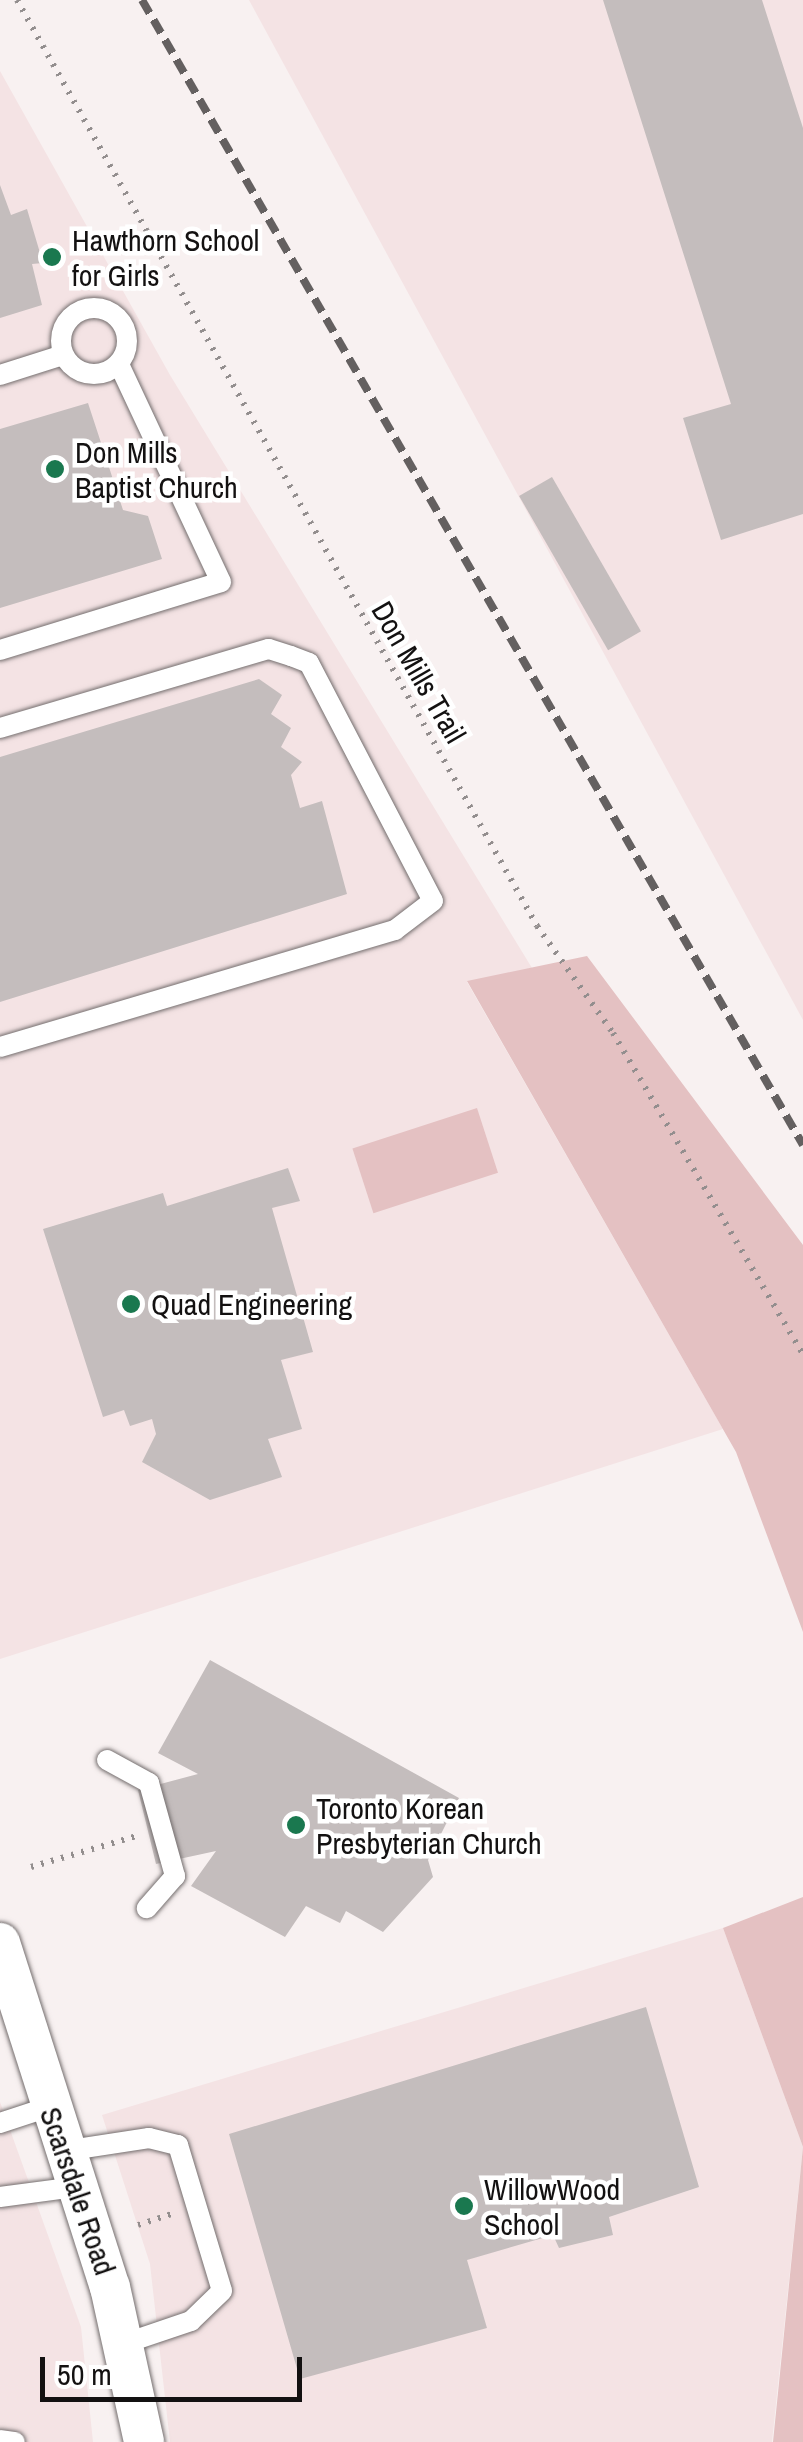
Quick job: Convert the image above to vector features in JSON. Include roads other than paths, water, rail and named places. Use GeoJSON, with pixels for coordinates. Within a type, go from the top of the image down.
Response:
{"type":"FeatureCollection","features":[{"type":"Feature","properties":{"kind":"street","name":"Scarsdale Road"},"geometry":{"type":"LineString","coordinates":[[0,1942],[126,2343],[144,2442]]}},
{"type":"Feature","properties":{"kind":"lane"},"geometry":{"type":"LineString","coordinates":[[0,650],[220,582],[119,364],[126,330],[100,308],[67,321],[63,356]]}},
{"type":"Feature","properties":{"kind":"lane"},"geometry":{"type":"LineString","coordinates":[[63,356],[86,374],[119,364]]}},
{"type":"Feature","properties":{"kind":"lane"},"geometry":{"type":"LineString","coordinates":[[0,375],[63,356]]}},
{"type":"Feature","properties":{"kind":"lane"},"geometry":{"type":"LineString","coordinates":[[0,728],[269,648],[309,663],[433,901],[394,930],[0,1047]]}},
{"type":"Feature","properties":{"kind":"lane"},"geometry":{"type":"LineString","coordinates":[[107,1760],[149,1783],[175,1876],[147,1908]]}},
{"type":"Feature","properties":{"kind":"lane"},"geometry":{"type":"LineString","coordinates":[[0,2123],[49,2107]]}},
{"type":"Feature","properties":{"kind":"lane"},"geometry":{"type":"LineString","coordinates":[[0,2197],[149,2138],[178,2146],[222,2290],[190,2322],[126,2343]]}},
{"type":"Feature","properties":{"kind":"lane"},"geometry":{"type":"LineString","coordinates":[[0,2440],[15,2442]]}},
{"type":"Feature","properties":{"kind":"railway"},"geometry":{"type":"LineString","coordinates":[[142,0],[803,1145]]}},
{"type":"Feature","properties":{"kind":"place","name":"Hawthorn School for Girls"},"geometry":{"type":"Point","coordinates":[52,257]}},
{"type":"Feature","properties":{"kind":"place","name":"Don Mills Baptist Church"},"geometry":{"type":"Point","coordinates":[55,469]}},
{"type":"Feature","properties":{"kind":"place","name":"Quad Engineering"},"geometry":{"type":"Point","coordinates":[131,1304]}},
{"type":"Feature","properties":{"kind":"place","name":"Toronto Korean Presbyterian Church"},"geometry":{"type":"Point","coordinates":[296,1825]}},
{"type":"Feature","properties":{"kind":"place","name":"WillowWood School"},"geometry":{"type":"Point","coordinates":[464,2206]}}]}
